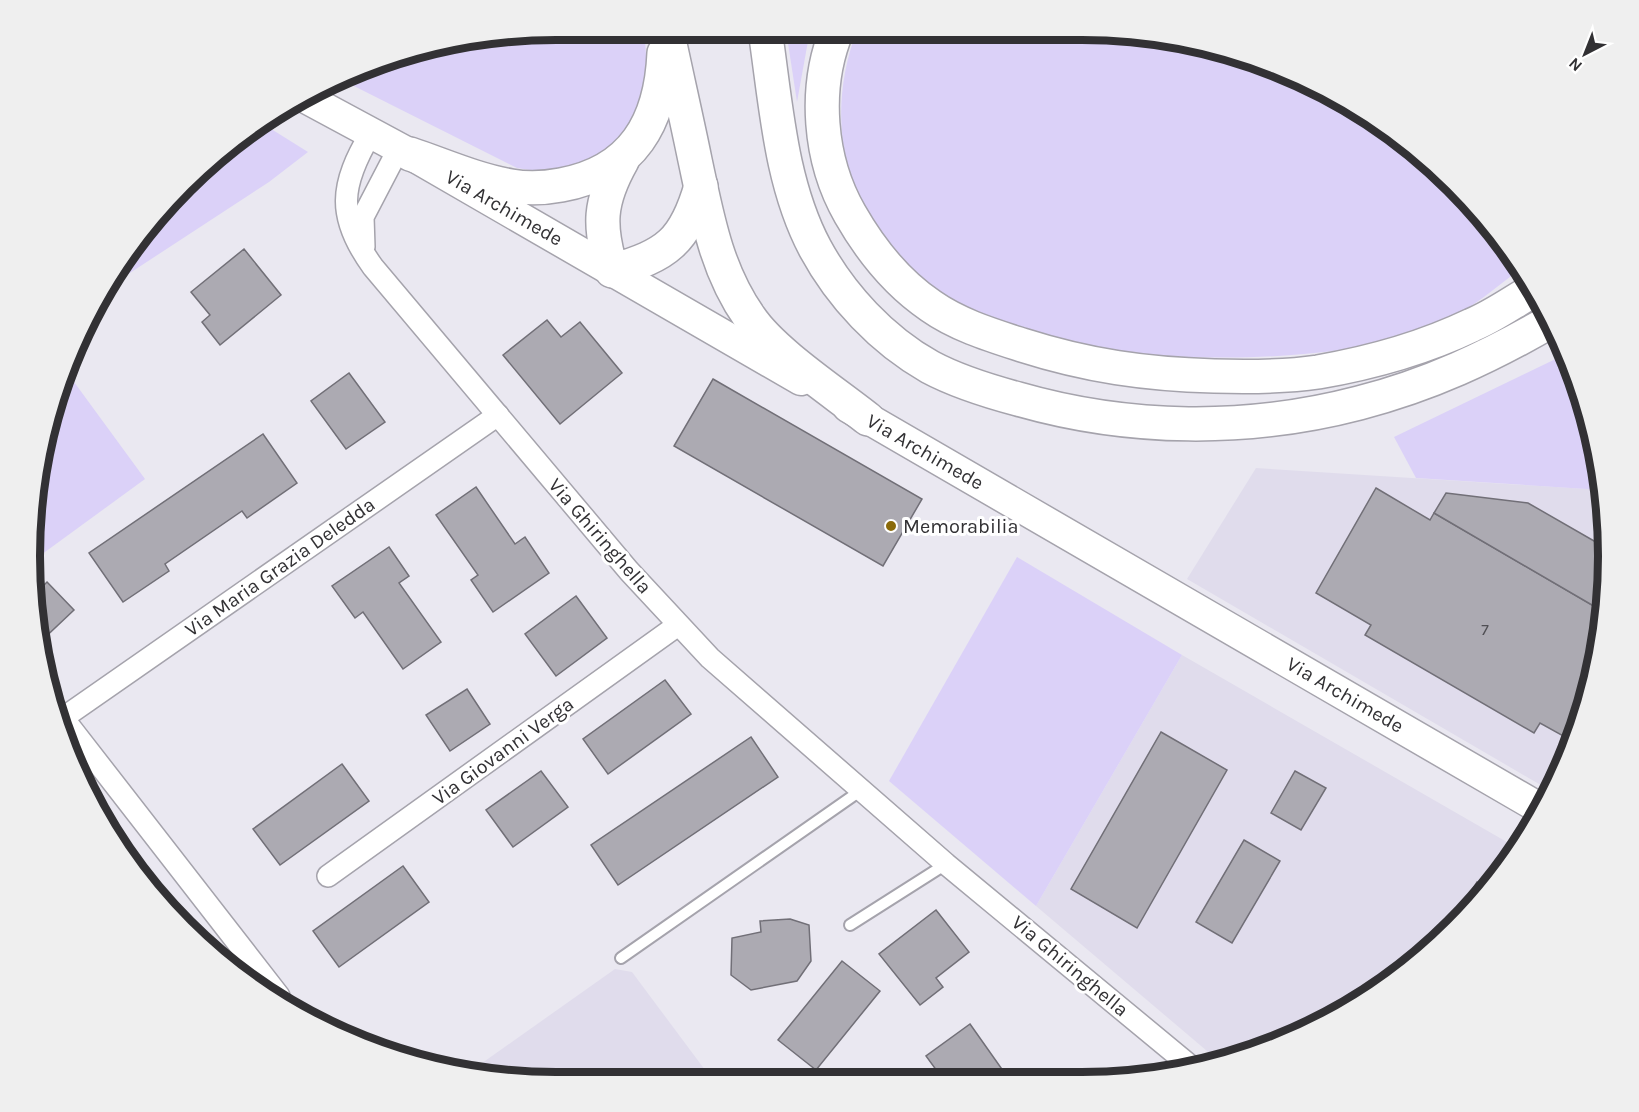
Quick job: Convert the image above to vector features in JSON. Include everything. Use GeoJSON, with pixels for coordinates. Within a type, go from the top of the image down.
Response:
{"type":"FeatureCollection","features":[{"type":"Feature","properties":{"kind":"main road"},"geometry":{"type":"LineString","coordinates":[[665,40],[659,94],[651,118],[610,182],[601,216],[602,240],[612,271],[645,262],[663,252],[679,235],[692,215],[700,186]]}},
{"type":"Feature","properties":{"kind":"main road"},"geometry":{"type":"LineString","coordinates":[[668,40],[700,186],[720,263],[751,320],[771,342],[868,419]]}},
{"type":"Feature","properties":{"kind":"main road"},"geometry":{"type":"LineString","coordinates":[[766,40],[785,164],[796,204],[816,250],[862,313],[886,335],[928,366],[978,388],[1058,409],[1132,421],[1188,424],[1272,418],[1330,410],[1416,385],[1467,367],[1543,325]]}},
{"type":"Feature","properties":{"kind":"main road"},"geometry":{"type":"LineString","coordinates":[[834,40],[826,70],[824,128],[830,169],[845,206],[876,254],[897,277],[933,308],[982,332],[1074,362],[1130,372],[1234,377],[1304,374],[1370,361],[1451,334],[1474,325],[1527,294]]}},
{"type":"Feature","properties":{"kind":"main road"},"geometry":{"type":"LineString","coordinates":[[405,151],[510,186],[527,188],[576,182],[601,174],[622,160]]}},
{"type":"Feature","properties":{"kind":"street","name":"Via Archimede"},"geometry":{"type":"LineString","coordinates":[[313,102],[405,151],[1534,805]]}},
{"type":"Feature","properties":{"kind":"street","name":"Via Ghiringhella"},"geometry":{"type":"LineString","coordinates":[[371,133],[348,177],[344,200],[349,223],[365,256],[678,625],[710,658],[860,791],[1185,1062]]}},
{"type":"Feature","properties":{"kind":"street"},"geometry":{"type":"LineString","coordinates":[[365,256],[363,217],[405,151]]}},
{"type":"Feature","properties":{"kind":"street","name":"Via Maria Grazia Deledda"},"geometry":{"type":"LineString","coordinates":[[66,716],[498,415]]}},
{"type":"Feature","properties":{"kind":"street","name":"Via Giovanni Verga"},"geometry":{"type":"LineString","coordinates":[[328,876],[678,625]]}},
{"type":"Feature","properties":{"kind":"street","name":"Via Maria Grazia Deledda"},"geometry":{"type":"LineString","coordinates":[[70,727],[271,986]]}},
{"type":"Feature","properties":{"kind":"lane"},"geometry":{"type":"LineString","coordinates":[[621,958],[860,791]]}},
{"type":"Feature","properties":{"kind":"lane"},"geometry":{"type":"LineString","coordinates":[[850,925],[946,864]]}},
{"type":"Feature","properties":{"kind":"shaded area"},"geometry":{"type":"Polygon","coordinates":[[[556,40],[645,40],[647,69],[641,102],[624,140],[570,171],[536,171],[517,168],[350,84],[390,68],[455,50],[556,40]]]}},
{"type":"Feature","properties":{"kind":"shaded area"},"geometry":{"type":"Polygon","coordinates":[[[788,40],[808,40],[797,102],[788,40]]]}},
{"type":"Feature","properties":{"kind":"shaded area"},"geometry":{"type":"Polygon","coordinates":[[[854,40],[1083,40],[1184,50],[1249,68],[1311,94],[1341,110],[1397,147],[1448,191],[1492,242],[1514,274],[1472,306],[1451,318],[1392,338],[1341,350],[1293,355],[1188,357],[1134,353],[1081,345],[1030,333],[982,316],[939,293],[917,277],[898,257],[866,211],[848,168],[843,145],[842,98],[854,40]]]}},
{"type":"Feature","properties":{"kind":"shaded area"},"geometry":{"type":"Polygon","coordinates":[[[269,128],[308,152],[269,182],[122,278],[147,242],[191,191],[216,168],[269,128]]]}},
{"type":"Feature","properties":{"kind":"shaded area"},"geometry":{"type":"Polygon","coordinates":[[[1558,358],[1581,423],[1594,489],[1416,478],[1394,437],[1558,358]]]}},
{"type":"Feature","properties":{"kind":"shaded area"},"geometry":{"type":"Polygon","coordinates":[[[72,379],[145,479],[40,556],[50,455],[72,379]]]}},
{"type":"Feature","properties":{"kind":"shaded area"},"geometry":{"type":"Polygon","coordinates":[[[1256,468],[1594,489],[1598,556],[1597,590],[1589,657],[1571,722],[1544,787],[1187,579],[1256,468]]]}},
{"type":"Feature","properties":{"kind":"shaded area"},"geometry":{"type":"Polygon","coordinates":[[[1017,557],[1182,655],[1036,906],[889,781],[1017,557]]]}},
{"type":"Feature","properties":{"kind":"shaded area"},"geometry":{"type":"Polygon","coordinates":[[[1182,655],[1510,844],[1471,896],[1448,921],[1423,944],[1369,985],[1311,1018],[1280,1032],[1212,1055],[1036,906],[1182,655]]]}},
{"type":"Feature","properties":{"kind":"shaded area"},"geometry":{"type":"Polygon","coordinates":[[[615,969],[632,972],[707,1072],[556,1072],[479,1065],[615,969]]]}},
{"type":"Feature","properties":{"kind":"building"},"geometry":{"type":"Polygon","coordinates":[[[244,249],[281,295],[220,345],[202,322],[210,315],[191,292],[244,249]]]}},
{"type":"Feature","properties":{"kind":"building"},"geometry":{"type":"Polygon","coordinates":[[[547,320],[561,337],[580,322],[622,373],[560,424],[503,355],[547,320]]]}},
{"type":"Feature","properties":{"kind":"building"},"geometry":{"type":"Polygon","coordinates":[[[349,373],[385,422],[346,449],[311,401],[349,373]]]}},
{"type":"Feature","properties":{"kind":"building"},"geometry":{"type":"Polygon","coordinates":[[[713,379],[922,499],[883,566],[674,446],[713,379]]]}},
{"type":"Feature","properties":{"kind":"building"},"geometry":{"type":"Polygon","coordinates":[[[263,434],[297,483],[247,518],[242,511],[165,564],[169,571],[123,602],[89,553],[263,434]]]}},
{"type":"Feature","properties":{"kind":"building"},"geometry":{"type":"Polygon","coordinates":[[[476,487],[515,544],[525,537],[549,573],[493,612],[471,580],[478,575],[436,515],[476,487]]]}},
{"type":"Feature","properties":{"kind":"building"},"geometry":{"type":"Polygon","coordinates":[[[1376,488],[1430,520],[1434,513],[1595,607],[1589,657],[1565,737],[1540,723],[1534,733],[1365,635],[1371,625],[1316,593],[1376,488]]]}},
{"type":"Feature","properties":{"kind":"building"},"geometry":{"type":"Polygon","coordinates":[[[1446,493],[1528,503],[1598,543],[1595,607],[1434,513],[1446,493]]]}},
{"type":"Feature","properties":{"kind":"building"},"geometry":{"type":"Polygon","coordinates":[[[389,547],[409,576],[399,583],[441,642],[403,669],[363,612],[355,618],[332,586],[389,547]]]}},
{"type":"Feature","properties":{"kind":"building"},"geometry":{"type":"Polygon","coordinates":[[[47,582],[74,610],[47,636],[45,623],[42,587],[47,582]]]}},
{"type":"Feature","properties":{"kind":"building"},"geometry":{"type":"Polygon","coordinates":[[[576,596],[607,638],[556,676],[525,634],[576,596]]]}},
{"type":"Feature","properties":{"kind":"building"},"geometry":{"type":"Polygon","coordinates":[[[665,680],[691,714],[608,774],[583,739],[665,680]]]}},
{"type":"Feature","properties":{"kind":"building"},"geometry":{"type":"Polygon","coordinates":[[[467,689],[490,724],[450,751],[426,715],[467,689]]]}},
{"type":"Feature","properties":{"kind":"building"},"geometry":{"type":"Polygon","coordinates":[[[1161,732],[1227,770],[1137,928],[1071,889],[1161,732]]]}},
{"type":"Feature","properties":{"kind":"building"},"geometry":{"type":"Polygon","coordinates":[[[751,737],[778,777],[618,885],[591,845],[751,737]]]}},
{"type":"Feature","properties":{"kind":"building"},"geometry":{"type":"Polygon","coordinates":[[[342,764],[369,801],[280,865],[253,829],[342,764]]]}},
{"type":"Feature","properties":{"kind":"building"},"geometry":{"type":"Polygon","coordinates":[[[541,771],[568,807],[513,847],[486,810],[541,771]]]}},
{"type":"Feature","properties":{"kind":"building"},"geometry":{"type":"Polygon","coordinates":[[[1295,771],[1326,788],[1301,830],[1271,813],[1295,771]]]}},
{"type":"Feature","properties":{"kind":"building"},"geometry":{"type":"Polygon","coordinates":[[[1244,840],[1280,861],[1232,943],[1196,922],[1244,840]]]}},
{"type":"Feature","properties":{"kind":"building"},"geometry":{"type":"Polygon","coordinates":[[[403,866],[429,902],[339,967],[313,931],[403,866]]]}},
{"type":"Feature","properties":{"kind":"building"},"geometry":{"type":"Polygon","coordinates":[[[1477,882],[1480,884],[1471,896],[1462,905],[1477,882]]]}},
{"type":"Feature","properties":{"kind":"building"},"geometry":{"type":"Polygon","coordinates":[[[936,910],[969,952],[936,978],[943,987],[920,1005],[879,954],[936,910]]]}},
{"type":"Feature","properties":{"kind":"building"},"geometry":{"type":"Polygon","coordinates":[[[790,919],[809,925],[811,961],[797,981],[751,990],[731,975],[732,938],[761,932],[760,921],[790,919]]]}},
{"type":"Feature","properties":{"kind":"building"},"geometry":{"type":"Polygon","coordinates":[[[842,961],[880,991],[816,1070],[778,1040],[842,961]]]}},
{"type":"Feature","properties":{"kind":"building"},"geometry":{"type":"Polygon","coordinates":[[[970,1024],[1004,1072],[938,1072],[926,1056],[970,1024]]]}},
{"type":"Feature","properties":{"kind":"place","name":"Memorabilia"},"geometry":{"type":"Point","coordinates":[891,526]}}]}
